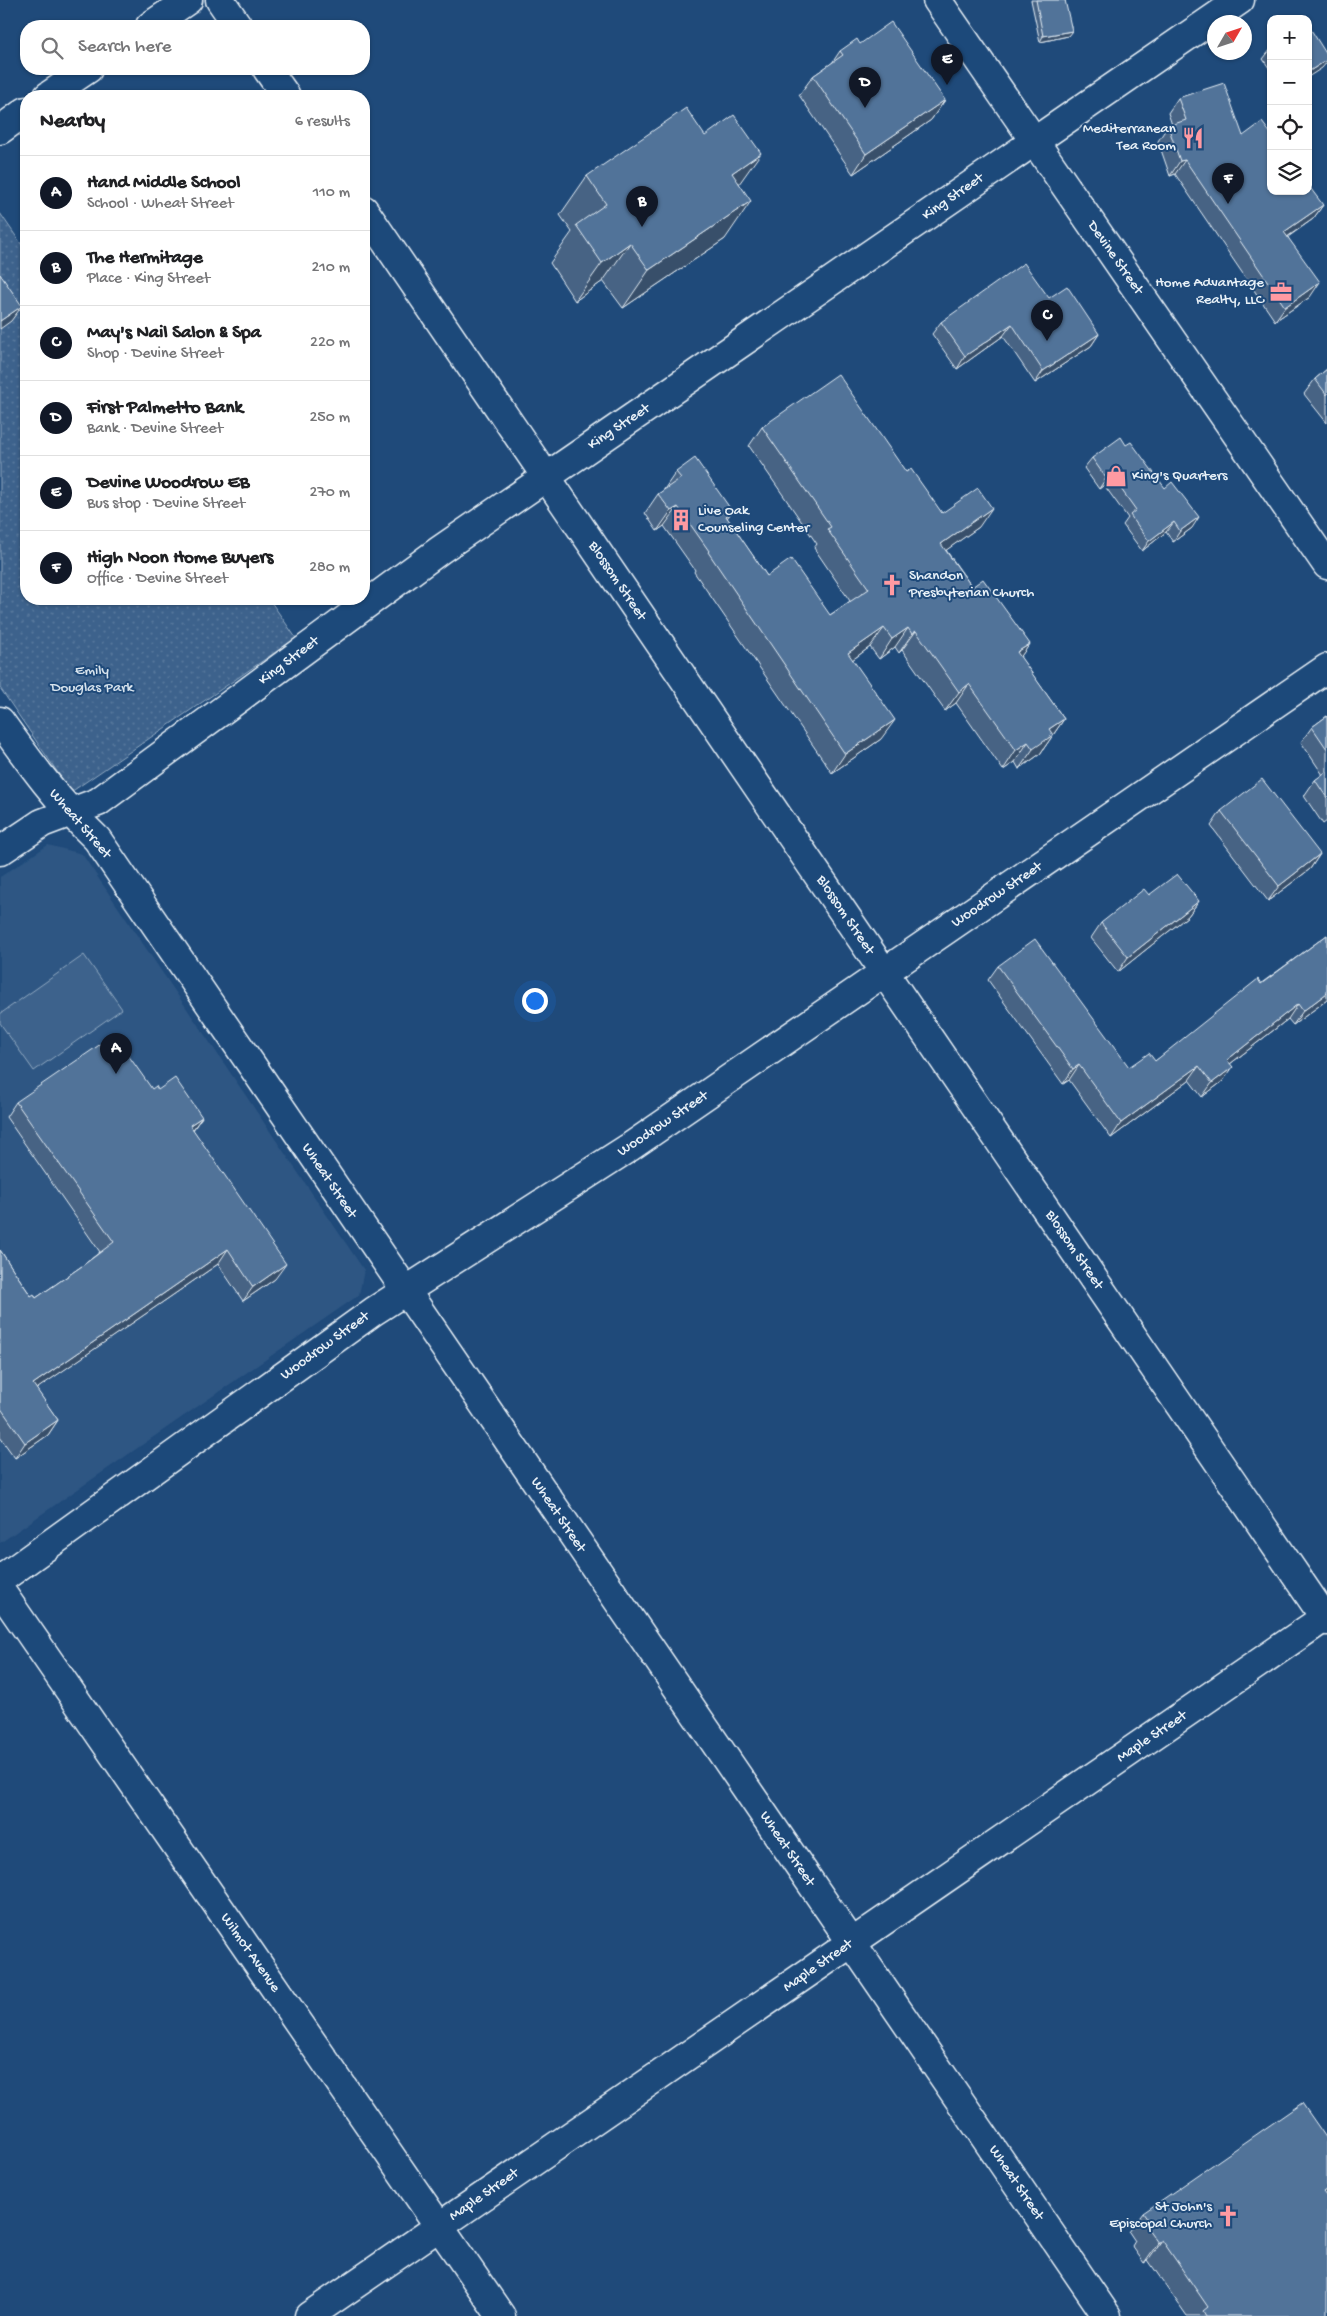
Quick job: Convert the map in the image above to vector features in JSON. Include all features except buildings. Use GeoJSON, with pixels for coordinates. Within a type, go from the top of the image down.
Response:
{"type":"FeatureCollection","features":[{"type":"Feature","properties":{"kind":"street"},"geometry":{"type":"LineString","coordinates":[[159,20],[188,0]]}},
{"type":"Feature","properties":{"kind":"street"},"geometry":{"type":"LineString","coordinates":[[220,0],[234,20]]}},
{"type":"Feature","properties":{"kind":"street","name":"Devine Street"},"geometry":{"type":"LineString","coordinates":[[937,0],[1327,565]]}},
{"type":"Feature","properties":{"kind":"street","name":"King Street"},"geometry":{"type":"LineString","coordinates":[[370,602],[440,550],[1240,0]]}},
{"type":"Feature","properties":{"kind":"street"},"geometry":{"type":"LineString","coordinates":[[57,90],[79,75]]}},
{"type":"Feature","properties":{"kind":"street"},"geometry":{"type":"LineString","coordinates":[[271,75],[282,90]]}},
{"type":"Feature","properties":{"kind":"street"},"geometry":{"type":"LineString","coordinates":[[0,130],[20,116]]}},
{"type":"Feature","properties":{"kind":"street","name":"Blossom Street"},"geometry":{"type":"LineString","coordinates":[[370,219],[1326,1618]]}},
{"type":"Feature","properties":{"kind":"street","name":"King Street"},"geometry":{"type":"LineString","coordinates":[[0,852],[42,823],[98,802],[365,605]]}},
{"type":"Feature","properties":{"kind":"street","name":"Woodrow Street"},"geometry":{"type":"LineString","coordinates":[[0,1580],[404,1291],[630,1147],[1327,668]]}},
{"type":"Feature","properties":{"kind":"street","name":"Wheat Street"},"geometry":{"type":"LineString","coordinates":[[0,721],[35,771],[69,813],[97,839],[404,1291],[1107,2316]]}},
{"type":"Feature","properties":{"kind":"street","name":"Wilmot Avenue"},"geometry":{"type":"LineString","coordinates":[[0,1590],[501,2316]]}},
{"type":"Feature","properties":{"kind":"street","name":"Maple Street"},"geometry":{"type":"LineString","coordinates":[[309,2316],[1326,1618]]}},
{"type":"Feature","properties":{"kind":"shaded area"},"geometry":{"type":"Polygon","coordinates":[[[48,845],[82,854],[364,1270],[359,1295],[0,1543],[0,877],[48,845]]]}},
{"type":"Feature","properties":{"kind":"green space","name":"Emily Douglas Park"},"geometry":{"type":"Polygon","coordinates":[[[0,213],[20,242],[20,605],[273,605],[296,638],[71,792],[0,688],[0,213]]]}},
{"type":"Feature","properties":{"kind":"green space"},"geometry":{"type":"Polygon","coordinates":[[[84,955],[122,1009],[34,1071],[0,1023],[0,1014],[84,955]]]}},
{"type":"Feature","properties":{"kind":"place","name":"Devine Woodrow EB"},"geometry":{"type":"Point","coordinates":[947,85]}},
{"type":"Feature","properties":{"kind":"place","name":"First Palmetto Bank"},"geometry":{"type":"Point","coordinates":[865,108]}},
{"type":"Feature","properties":{"kind":"place","name":"Mediterranean Tea Room"},"geometry":{"type":"Point","coordinates":[1193,138]}},
{"type":"Feature","properties":{"kind":"place","name":"High Noon Home Buyers"},"geometry":{"type":"Point","coordinates":[1228,204]}},
{"type":"Feature","properties":{"kind":"place","name":"The Hermitage"},"geometry":{"type":"Point","coordinates":[642,227]}},
{"type":"Feature","properties":{"kind":"place","name":"Home Advantage Realty, LLC"},"geometry":{"type":"Point","coordinates":[1281,292]}},
{"type":"Feature","properties":{"kind":"place","name":"May's Nail Salon & Spa"},"geometry":{"type":"Point","coordinates":[1047,341]}},
{"type":"Feature","properties":{"kind":"place","name":"King's Quarters"},"geometry":{"type":"Point","coordinates":[1116,476]}},
{"type":"Feature","properties":{"kind":"place","name":"Live Oak Counseling Center"},"geometry":{"type":"Point","coordinates":[681,520]}},
{"type":"Feature","properties":{"kind":"place","name":"Shandon Presbyterian Church"},"geometry":{"type":"Point","coordinates":[892,585]}},
{"type":"Feature","properties":{"kind":"place","name":"Hand Middle School"},"geometry":{"type":"Point","coordinates":[116,1074]}},
{"type":"Feature","properties":{"kind":"place","name":"St John's Episcopal Church"},"geometry":{"type":"Point","coordinates":[1228,2216]}}]}
